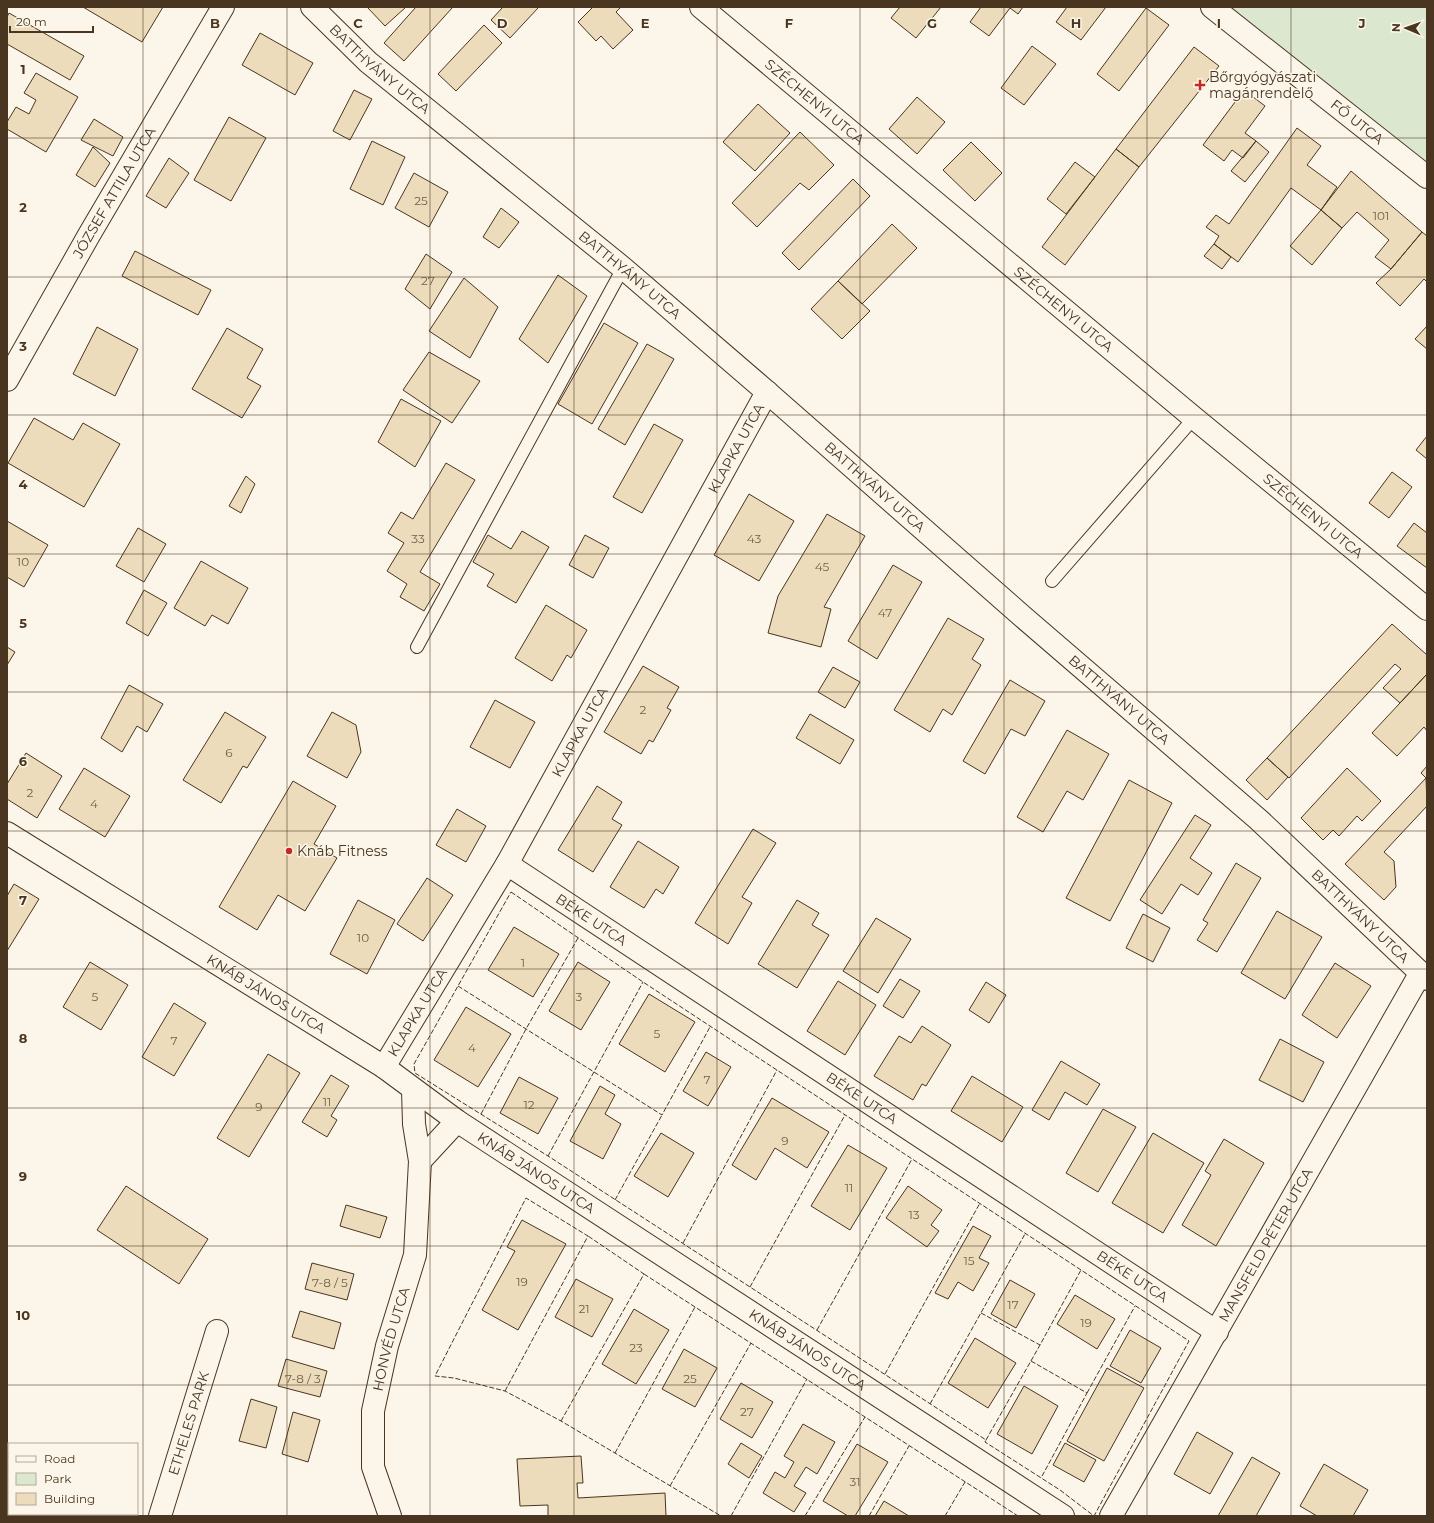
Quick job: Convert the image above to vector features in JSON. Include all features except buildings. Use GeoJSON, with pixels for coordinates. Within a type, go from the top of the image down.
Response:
{"type":"FeatureCollection","features":[{"type":"Feature","properties":{"kind":"street","name":"JÓZSEF ATTILA UTCA"},"geometry":{"type":"LineString","coordinates":[[7,380],[89,235],[223,7]]}},
{"type":"Feature","properties":{"kind":"street","name":"BATTHYÁNY UTCA"},"geometry":{"type":"LineString","coordinates":[[312,7],[368,62],[623,268],[767,392],[1022,616],[1259,820],[1424,976]]}},
{"type":"Feature","properties":{"kind":"street","name":"SZÉCHENYI UTCA"},"geometry":{"type":"LineString","coordinates":[[701,7],[1194,418],[1427,609]]}},
{"type":"Feature","properties":{"kind":"street","name":"FŐ UTCA"},"geometry":{"type":"LineString","coordinates":[[1212,7],[1427,177]]}},
{"type":"Feature","properties":{"kind":"street","name":"KLAPKA UTCA"},"geometry":{"type":"LineString","coordinates":[[384,1068],[507,864],[767,392]]}},
{"type":"Feature","properties":{"kind":"street","name":"KNÁB JÁNOS UTCA"},"geometry":{"type":"LineString","coordinates":[[7,833],[384,1068],[457,1121],[1063,1516]]}},
{"type":"Feature","properties":{"kind":"street","name":"BÉKE UTCA"},"geometry":{"type":"LineString","coordinates":[[507,864],[1217,1332]]}},
{"type":"Feature","properties":{"kind":"street","name":"MANSFELD PÉTER UTCA"},"geometry":{"type":"LineString","coordinates":[[1111,1516],[1424,976]]}},
{"type":"Feature","properties":{"kind":"street","name":"HONVÉD UTCA"},"geometry":{"type":"LineString","coordinates":[[390,1516],[373,1467],[373,1411],[387,1346],[415,1255],[420,1161],[414,1124],[413,1090]]}},
{"type":"Feature","properties":{"kind":"street"},"geometry":{"type":"LineString","coordinates":[[420,1161],[457,1121]]}},
{"type":"Feature","properties":{"kind":"street","name":"ETHELES PARK"},"geometry":{"type":"LineString","coordinates":[[160,1516],[217,1331]]}},
{"type":"Feature","properties":{"kind":"lane"},"geometry":{"type":"LineString","coordinates":[[417,647],[623,268]]}},
{"type":"Feature","properties":{"kind":"lane"},"geometry":{"type":"LineString","coordinates":[[1052,581],[1194,418]]}},
{"type":"Feature","properties":{"kind":"green space"},"geometry":{"type":"Polygon","coordinates":[[[1212,7],[1427,7],[1427,177],[1212,7]]]}},
{"type":"Feature","properties":{"kind":"fence"},"geometry":{"type":"LineString","coordinates":[[511,892],[643,982],[1189,1341],[1094,1516],[1060,1490],[985,1442],[986,1440],[548,1156],[415,1073],[414,1064],[511,892]]}},
{"type":"Feature","properties":{"kind":"fence"},"geometry":{"type":"LineString","coordinates":[[481,1114],[526,1029],[578,938]]}},
{"type":"Feature","properties":{"kind":"fence"},"geometry":{"type":"LineString","coordinates":[[548,1156],[643,982]]}},
{"type":"Feature","properties":{"kind":"fence"},"geometry":{"type":"LineString","coordinates":[[458,986],[662,1115],[710,1027]]}},
{"type":"Feature","properties":{"kind":"fence"},"geometry":{"type":"LineString","coordinates":[[683,1243],[777,1070]]}},
{"type":"Feature","properties":{"kind":"fence"},"geometry":{"type":"LineString","coordinates":[[615,1200],[662,1115]]}},
{"type":"Feature","properties":{"kind":"fence"},"geometry":{"type":"LineString","coordinates":[[750,1287],[845,1115]]}},
{"type":"Feature","properties":{"kind":"fence"},"geometry":{"type":"LineString","coordinates":[[817,1330],[912,1159]]}},
{"type":"Feature","properties":{"kind":"fence"},"geometry":{"type":"LineString","coordinates":[[505,1391],[588,1236],[526,1198],[435,1376],[454,1378],[505,1391],[561,1421],[721,1516]]}},
{"type":"Feature","properties":{"kind":"fence"},"geometry":{"type":"LineString","coordinates":[[885,1374],[980,1203]]}},
{"type":"Feature","properties":{"kind":"fence"},"geometry":{"type":"LineString","coordinates":[[930,1404],[1025,1234]]}},
{"type":"Feature","properties":{"kind":"fence"},"geometry":{"type":"LineString","coordinates":[[561,1421],[644,1274],[588,1236]]}},
{"type":"Feature","properties":{"kind":"fence"},"geometry":{"type":"LineString","coordinates":[[981,1313],[1040,1345],[1081,1270]]}},
{"type":"Feature","properties":{"kind":"fence"},"geometry":{"type":"LineString","coordinates":[[644,1274],[1018,1516]]}},
{"type":"Feature","properties":{"kind":"fence"},"geometry":{"type":"LineString","coordinates":[[1087,1393],[1135,1306]]}},
{"type":"Feature","properties":{"kind":"fence"},"geometry":{"type":"LineString","coordinates":[[615,1453],[695,1307]]}},
{"type":"Feature","properties":{"kind":"fence"},"geometry":{"type":"LineString","coordinates":[[670,1486],[751,1343]]}},
{"type":"Feature","properties":{"kind":"fence"},"geometry":{"type":"LineString","coordinates":[[986,1440],[1040,1345]]}},
{"type":"Feature","properties":{"kind":"fence"},"geometry":{"type":"LineString","coordinates":[[1031,1361],[1087,1393],[1041,1478]]}},
{"type":"Feature","properties":{"kind":"fence"},"geometry":{"type":"LineString","coordinates":[[731,1516],[807,1379]]}},
{"type":"Feature","properties":{"kind":"fence"},"geometry":{"type":"LineString","coordinates":[[805,1516],[865,1417]]}},
{"type":"Feature","properties":{"kind":"fence"},"geometry":{"type":"LineString","coordinates":[[869,1516],[909,1446]]}},
{"type":"Feature","properties":{"kind":"fence"},"geometry":{"type":"LineString","coordinates":[[945,1516],[965,1482]]}},
{"type":"Feature","properties":{"kind":"place","name":"Bőrgyógyászati magánrendelő"},"geometry":{"type":"Point","coordinates":[1200,85]}},
{"type":"Feature","properties":{"kind":"place","name":"Knáb Fitness"},"geometry":{"type":"Point","coordinates":[289,851]}}]}
